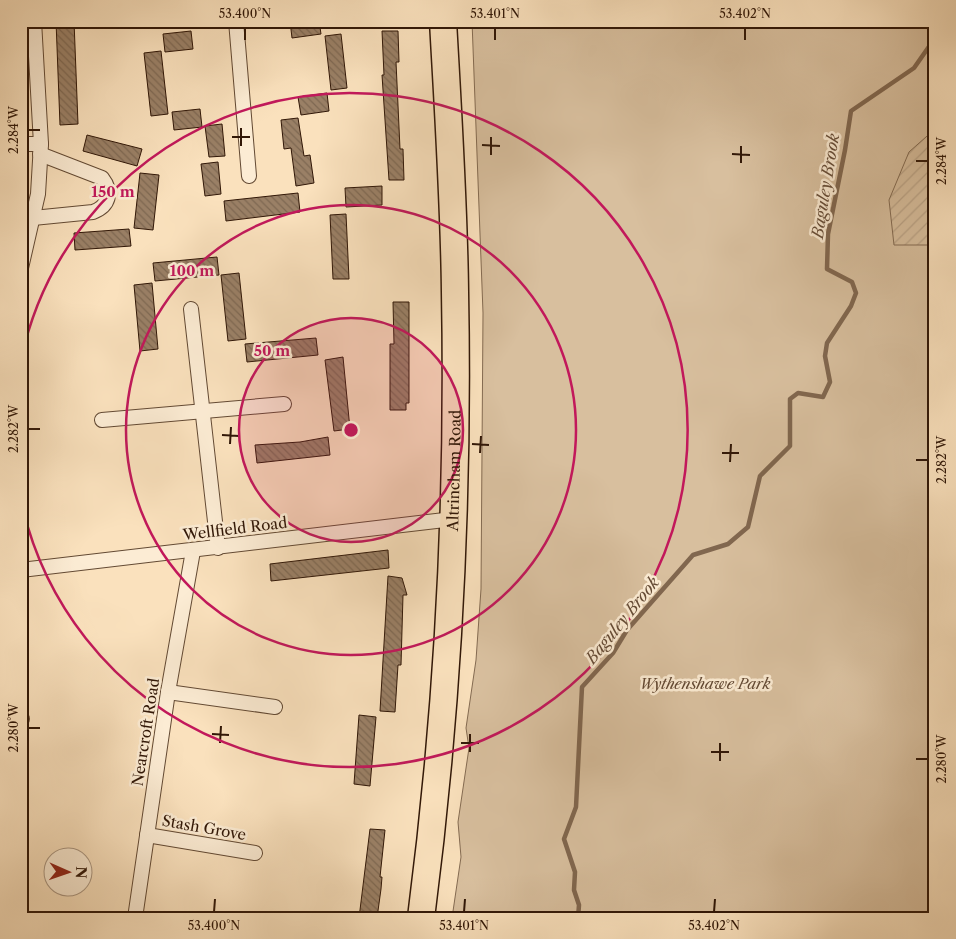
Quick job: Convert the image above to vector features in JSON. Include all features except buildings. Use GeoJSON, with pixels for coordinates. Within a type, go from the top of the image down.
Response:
{"type":"FeatureCollection","features":[{"type":"Feature","properties":{"kind":"highway","name":"Altrincham Road"},"geometry":{"type":"LineString","coordinates":[[420,918],[445,674],[453,519],[455,291],[443,21]]}},
{"type":"Feature","properties":{"kind":"street"},"geometry":{"type":"LineString","coordinates":[[21,268],[38,194],[41,149],[34,21]]}},
{"type":"Feature","properties":{"kind":"street"},"geometry":{"type":"LineString","coordinates":[[236,21],[249,176]]}},
{"type":"Feature","properties":{"kind":"street"},"geometry":{"type":"LineString","coordinates":[[21,144],[41,149],[102,178],[109,193],[107,202],[102,209],[93,212],[33,218]]}},
{"type":"Feature","properties":{"kind":"street"},"geometry":{"type":"LineString","coordinates":[[191,309],[218,548]]}},
{"type":"Feature","properties":{"kind":"street"},"geometry":{"type":"LineString","coordinates":[[102,420],[284,404]]}},
{"type":"Feature","properties":{"kind":"street","name":"Wellfield Road"},"geometry":{"type":"LineString","coordinates":[[21,570],[453,519]]}},
{"type":"Feature","properties":{"kind":"street","name":"Nearcroft Road"},"geometry":{"type":"LineString","coordinates":[[135,918],[168,692],[193,551]]}},
{"type":"Feature","properties":{"kind":"street"},"geometry":{"type":"LineString","coordinates":[[168,692],[275,706]]}},
{"type":"Feature","properties":{"kind":"street","name":"Stash Grove"},"geometry":{"type":"LineString","coordinates":[[147,835],[256,853]]}},
{"type":"Feature","properties":{"kind":"green space","name":"Wythenshawe Park"},"geometry":{"type":"Polygon","coordinates":[[[472,21],[935,21],[935,918],[452,918],[461,857],[458,822],[469,748],[466,728],[476,660],[481,589],[483,313],[472,21]]]}},
{"type":"Feature","properties":{"kind":"green space"},"geometry":{"type":"Polygon","coordinates":[[[935,129],[935,245],[894,245],[889,200],[909,152],[935,129]]]}},
{"type":"Feature","properties":{"kind":"waterway","name":"Baguley Brook"},"geometry":{"type":"LineString","coordinates":[[578,918],[579,905],[574,890],[575,872],[564,839],[576,807],[582,687],[613,653],[627,630],[693,555],[728,544],[748,527],[760,476],[790,446],[790,399],[798,393],[823,397],[830,382],[825,356],[827,343],[851,306],[856,293],[852,282],[827,269],[828,234],[851,111],[914,68],[935,38]]}}]}
